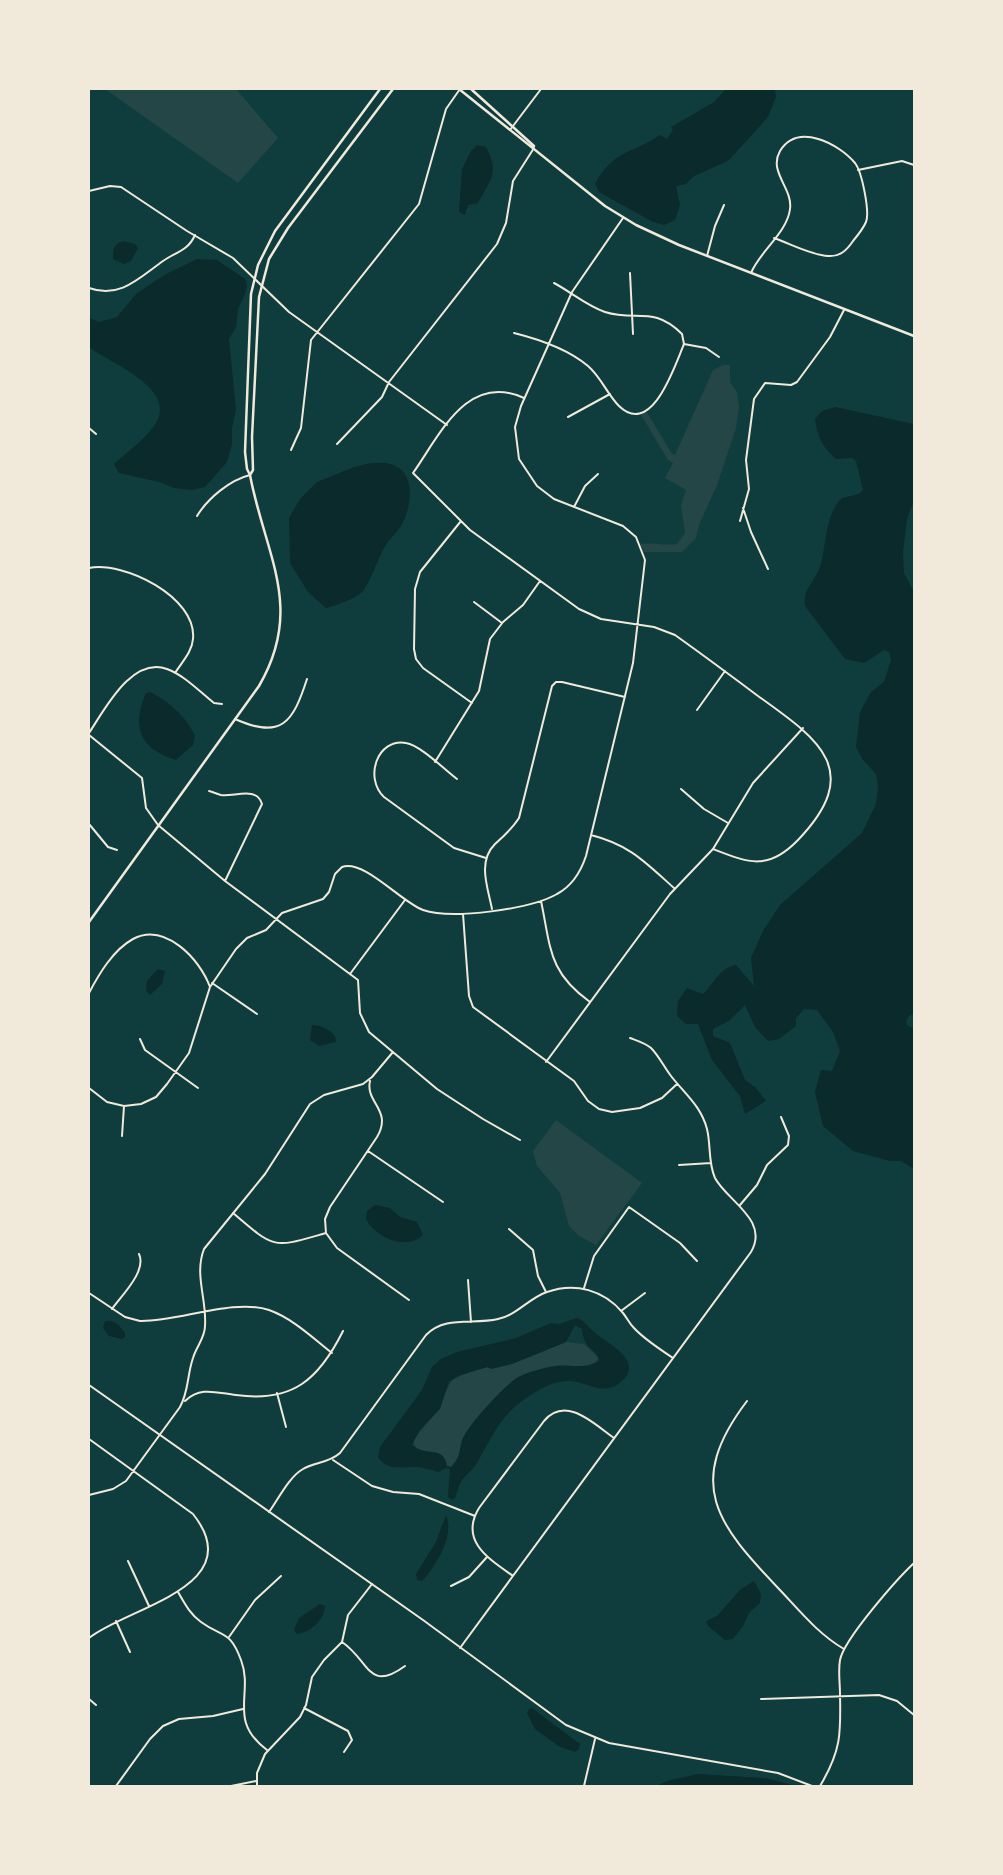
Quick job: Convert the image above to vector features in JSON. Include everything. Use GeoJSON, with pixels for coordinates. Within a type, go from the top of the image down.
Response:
{"type":"FeatureCollection","features":[{"type":"Feature","properties":{"kind":"main road"},"geometry":{"type":"LineString","coordinates":[[89,922],[267,673],[276,650],[282,622],[280,588],[247,469],[244,430],[250,302],[255,278],[265,248],[275,231],[380,89]]}},
{"type":"Feature","properties":{"kind":"main road"},"geometry":{"type":"LineString","coordinates":[[250,475],[253,470],[252,437],[261,284],[273,251],[288,228],[393,89]]}},
{"type":"Feature","properties":{"kind":"main road"},"geometry":{"type":"LineString","coordinates":[[460,89],[596,200],[650,233],[914,336]]}},
{"type":"Feature","properties":{"kind":"main road"},"geometry":{"type":"LineString","coordinates":[[471,89],[514,126],[534,148]]}},
{"type":"Feature","properties":{"kind":"street"},"geometry":{"type":"LineString","coordinates":[[291,450],[301,428],[311,340],[317,330],[419,204],[446,109],[460,89]]}},
{"type":"Feature","properties":{"kind":"street"},"geometry":{"type":"LineString","coordinates":[[510,130],[541,89]]}},
{"type":"Feature","properties":{"kind":"street"},"geometry":{"type":"LineString","coordinates":[[751,273],[757,259],[785,222],[790,210],[790,197],[777,171],[778,158],[784,147],[807,136],[819,138],[853,162],[858,170],[868,215],[863,228],[845,251],[828,256],[774,238]]}},
{"type":"Feature","properties":{"kind":"street"},"geometry":{"type":"LineString","coordinates":[[337,444],[382,397],[388,382],[497,244],[506,223],[513,181],[534,148]]}},
{"type":"Feature","properties":{"kind":"street"},"geometry":{"type":"LineString","coordinates":[[858,170],[902,161],[914,165]]}},
{"type":"Feature","properties":{"kind":"street"},"geometry":{"type":"LineString","coordinates":[[89,191],[110,186],[122,187],[233,258],[289,312],[317,330],[447,425]]}},
{"type":"Feature","properties":{"kind":"street"},"geometry":{"type":"LineString","coordinates":[[707,256],[715,226],[724,205]]}},
{"type":"Feature","properties":{"kind":"street"},"geometry":{"type":"LineString","coordinates":[[89,1088],[107,1102],[124,1106],[140,1104],[156,1097],[176,1072],[194,1042],[210,987],[242,942],[266,930],[282,913],[323,899],[329,892],[335,874],[347,865],[362,869],[405,900],[425,910],[463,914],[541,900],[566,888],[579,874],[591,835],[635,651],[646,568],[644,552],[636,537],[623,526],[554,499],[540,490],[521,464],[516,448],[516,427],[524,398],[572,292],[623,218]]}},
{"type":"Feature","properties":{"kind":"street"},"geometry":{"type":"LineString","coordinates":[[89,288],[110,291],[134,284],[162,262],[186,249],[195,235]]}},
{"type":"Feature","properties":{"kind":"street"},"geometry":{"type":"LineString","coordinates":[[630,273],[633,334]]}},
{"type":"Feature","properties":{"kind":"street"},"geometry":{"type":"LineString","coordinates":[[514,333],[548,345],[589,366],[623,409],[640,412],[651,408],[659,399],[684,344],[682,334],[663,320],[646,314],[607,312],[554,283]]}},
{"type":"Feature","properties":{"kind":"street"},"geometry":{"type":"LineString","coordinates":[[740,521],[749,489],[746,460],[754,398],[766,383],[791,385],[797,382],[830,336],[844,310]]}},
{"type":"Feature","properties":{"kind":"street"},"geometry":{"type":"LineString","coordinates":[[684,344],[706,348],[719,357]]}},
{"type":"Feature","properties":{"kind":"street"},"geometry":{"type":"LineString","coordinates":[[524,398],[503,391],[485,393],[462,406],[413,474],[461,521],[540,581],[590,614],[612,622],[654,627],[675,635],[802,728],[817,743],[829,771],[829,792],[817,820],[790,849],[766,862],[747,862],[713,849]]}},
{"type":"Feature","properties":{"kind":"street"},"geometry":{"type":"LineString","coordinates":[[568,417],[610,394]]}},
{"type":"Feature","properties":{"kind":"street"},"geometry":{"type":"LineString","coordinates":[[89,428],[96,434]]}},
{"type":"Feature","properties":{"kind":"street"},"geometry":{"type":"LineString","coordinates":[[574,507],[585,486],[598,474]]}},
{"type":"Feature","properties":{"kind":"street"},"geometry":{"type":"LineString","coordinates":[[197,516],[202,508],[232,481],[250,475]]}},
{"type":"Feature","properties":{"kind":"street"},"geometry":{"type":"LineString","coordinates":[[743,508],[751,532],[768,569]]}},
{"type":"Feature","properties":{"kind":"street"},"geometry":{"type":"LineString","coordinates":[[461,521],[420,572],[415,590],[414,649],[416,659],[423,668],[472,703]]}},
{"type":"Feature","properties":{"kind":"street"},"geometry":{"type":"LineString","coordinates":[[89,568],[100,568],[139,576],[150,581],[181,605],[192,625],[193,640],[188,654],[175,673]]}},
{"type":"Feature","properties":{"kind":"street"},"geometry":{"type":"LineString","coordinates":[[435,762],[472,703],[480,685],[488,644],[502,623],[523,605],[540,581]]}},
{"type":"Feature","properties":{"kind":"street"},"geometry":{"type":"LineString","coordinates":[[474,602],[502,623]]}},
{"type":"Feature","properties":{"kind":"street"},"geometry":{"type":"LineString","coordinates":[[222,704],[214,703],[175,673],[153,666],[138,671],[127,681],[89,734],[142,778],[146,808],[158,825],[225,881],[358,980],[360,1013],[365,1026],[393,1052],[460,1105],[520,1140]]}},
{"type":"Feature","properties":{"kind":"street"},"geometry":{"type":"LineString","coordinates":[[697,710],[725,671]]}},
{"type":"Feature","properties":{"kind":"street"},"geometry":{"type":"LineString","coordinates":[[235,719],[248,726],[263,729],[285,722],[296,710],[307,679]]}},
{"type":"Feature","properties":{"kind":"street"},"geometry":{"type":"LineString","coordinates":[[492,910],[485,874],[486,858],[494,845],[508,833],[519,818],[554,684],[559,681],[567,682],[625,696]]}},
{"type":"Feature","properties":{"kind":"street"},"geometry":{"type":"LineString","coordinates":[[546,1062],[675,888],[713,849],[753,783],[802,728]]}},
{"type":"Feature","properties":{"kind":"street"},"geometry":{"type":"LineString","coordinates":[[456,779],[409,743],[399,743],[388,747],[379,757],[373,775],[376,787],[384,797],[454,848],[486,858]]}},
{"type":"Feature","properties":{"kind":"street"},"geometry":{"type":"LineString","coordinates":[[681,789],[704,809],[728,823]]}},
{"type":"Feature","properties":{"kind":"street"},"geometry":{"type":"LineString","coordinates":[[209,791],[221,795],[252,794],[259,797],[262,804],[225,881]]}},
{"type":"Feature","properties":{"kind":"street"},"geometry":{"type":"LineString","coordinates":[[89,824],[108,847],[117,850]]}},
{"type":"Feature","properties":{"kind":"street"},"geometry":{"type":"LineString","coordinates":[[591,835],[614,842],[630,850],[675,888]]}},
{"type":"Feature","properties":{"kind":"street"},"geometry":{"type":"LineString","coordinates":[[350,974],[405,900]]}},
{"type":"Feature","properties":{"kind":"street"},"geometry":{"type":"LineString","coordinates":[[541,900],[553,956],[559,973],[570,986],[590,1002]]}},
{"type":"Feature","properties":{"kind":"street"},"geometry":{"type":"LineString","coordinates":[[463,914],[469,996],[473,1007],[578,1085],[593,1106],[605,1112],[629,1111],[662,1098],[677,1084]]}},
{"type":"Feature","properties":{"kind":"street"},"geometry":{"type":"LineString","coordinates":[[89,993],[101,972],[122,947],[134,939],[148,935],[165,938],[181,947],[201,970],[210,987]]}},
{"type":"Feature","properties":{"kind":"street"},"geometry":{"type":"LineString","coordinates":[[212,983],[257,1014]]}},
{"type":"Feature","properties":{"kind":"street"},"geometry":{"type":"LineString","coordinates":[[460,1648],[753,1248],[753,1225],[746,1212],[720,1186],[713,1172],[705,1120],[693,1100],[677,1084],[655,1053],[644,1044],[630,1038]]}},
{"type":"Feature","properties":{"kind":"street"},"geometry":{"type":"LineString","coordinates":[[140,1039],[145,1050],[198,1088]]}},
{"type":"Feature","properties":{"kind":"street"},"geometry":{"type":"LineString","coordinates":[[89,1495],[120,1486],[134,1471],[160,1435],[180,1407],[188,1391],[192,1359],[203,1336],[204,1313],[199,1276],[201,1257],[209,1241],[274,1162],[310,1104],[324,1095],[363,1084],[372,1077],[393,1052]]}},
{"type":"Feature","properties":{"kind":"street"},"geometry":{"type":"LineString","coordinates":[[372,1077],[369,1088],[382,1112],[382,1125],[368,1151],[330,1206],[325,1219],[326,1233],[337,1248],[409,1300]]}},
{"type":"Feature","properties":{"kind":"street"},"geometry":{"type":"LineString","coordinates":[[122,1136],[124,1106]]}},
{"type":"Feature","properties":{"kind":"street"},"geometry":{"type":"LineString","coordinates":[[740,1205],[757,1185],[767,1165],[788,1146],[789,1136],[781,1117]]}},
{"type":"Feature","properties":{"kind":"street"},"geometry":{"type":"LineString","coordinates":[[368,1151],[443,1202]]}},
{"type":"Feature","properties":{"kind":"street"},"geometry":{"type":"LineString","coordinates":[[679,1165],[711,1163]]}},
{"type":"Feature","properties":{"kind":"street"},"geometry":{"type":"LineString","coordinates":[[584,1288],[594,1256],[629,1208],[680,1244],[697,1261]]}},
{"type":"Feature","properties":{"kind":"street"},"geometry":{"type":"LineString","coordinates":[[233,1213],[258,1235],[273,1243],[289,1244],[326,1233]]}},
{"type":"Feature","properties":{"kind":"street"},"geometry":{"type":"LineString","coordinates":[[509,1229],[533,1250],[538,1276],[546,1292]]}},
{"type":"Feature","properties":{"kind":"street"},"geometry":{"type":"LineString","coordinates":[[112,1309],[138,1272],[141,1264],[140,1254]]}},
{"type":"Feature","properties":{"kind":"street"},"geometry":{"type":"LineString","coordinates":[[468,1280],[471,1322]]}},
{"type":"Feature","properties":{"kind":"street"},"geometry":{"type":"LineString","coordinates":[[269,1512],[297,1474],[308,1466],[332,1459],[344,1449],[431,1330],[443,1323],[505,1318],[546,1292],[565,1287],[584,1288],[606,1298],[621,1311],[635,1329],[673,1358]]}},
{"type":"Feature","properties":{"kind":"street"},"geometry":{"type":"LineString","coordinates":[[89,1293],[125,1317],[140,1322],[247,1307],[269,1310],[288,1320],[332,1353]]}},
{"type":"Feature","properties":{"kind":"street"},"geometry":{"type":"LineString","coordinates":[[621,1311],[645,1293]]}},
{"type":"Feature","properties":{"kind":"street"},"geometry":{"type":"LineString","coordinates":[[180,1407],[195,1394],[208,1390],[246,1396],[277,1393],[308,1382],[332,1353],[343,1331]]}},
{"type":"Feature","properties":{"kind":"street"},"geometry":{"type":"LineString","coordinates":[[89,1385],[372,1584],[551,1714],[595,1739],[624,1746],[778,1773],[812,1786]]}},
{"type":"Feature","properties":{"kind":"street"},"geometry":{"type":"LineString","coordinates":[[277,1393],[286,1427]]}},
{"type":"Feature","properties":{"kind":"street"},"geometry":{"type":"LineString","coordinates":[[748,1401],[726,1432],[717,1454],[714,1479],[720,1515],[732,1537],[748,1556],[825,1637],[844,1649]]}},
{"type":"Feature","properties":{"kind":"street"},"geometry":{"type":"LineString","coordinates":[[513,1576],[487,1557],[474,1538],[475,1516],[544,1421],[553,1413],[565,1410],[577,1412],[614,1438]]}},
{"type":"Feature","properties":{"kind":"street"},"geometry":{"type":"LineString","coordinates":[[89,1439],[193,1514],[204,1533],[207,1548],[203,1566],[193,1582],[178,1592],[116,1622],[89,1638]]}},
{"type":"Feature","properties":{"kind":"street"},"geometry":{"type":"LineString","coordinates":[[332,1459],[372,1486],[393,1492],[419,1494],[475,1516]]}},
{"type":"Feature","properties":{"kind":"street"},"geometry":{"type":"LineString","coordinates":[[451,1586],[469,1577],[487,1557]]}},
{"type":"Feature","properties":{"kind":"street"},"geometry":{"type":"LineString","coordinates":[[128,1561],[149,1606]]}},
{"type":"Feature","properties":{"kind":"street"},"geometry":{"type":"LineString","coordinates":[[820,1786],[840,1744],[839,1661],[844,1649],[914,1563]]}},
{"type":"Feature","properties":{"kind":"street"},"geometry":{"type":"LineString","coordinates":[[229,1637],[255,1600],[281,1576]]}},
{"type":"Feature","properties":{"kind":"street"},"geometry":{"type":"LineString","coordinates":[[257,1786],[256,1781],[260,1764],[267,1751],[295,1723],[304,1708],[312,1678],[324,1660],[342,1642],[348,1615],[372,1584]]}},
{"type":"Feature","properties":{"kind":"street"},"geometry":{"type":"LineString","coordinates":[[178,1592],[186,1607],[200,1622],[229,1637],[243,1665],[244,1709],[251,1735],[267,1751]]}},
{"type":"Feature","properties":{"kind":"street"},"geometry":{"type":"LineString","coordinates":[[116,1622],[130,1652]]}},
{"type":"Feature","properties":{"kind":"street"},"geometry":{"type":"LineString","coordinates":[[342,1642],[357,1654],[371,1673],[379,1677],[389,1676],[405,1666]]}},
{"type":"Feature","properties":{"kind":"street"},"geometry":{"type":"LineString","coordinates":[[761,1699],[879,1695],[897,1701],[914,1715]]}},
{"type":"Feature","properties":{"kind":"street"},"geometry":{"type":"LineString","coordinates":[[89,1699],[96,1705]]}},
{"type":"Feature","properties":{"kind":"street"},"geometry":{"type":"LineString","coordinates":[[304,1708],[348,1731],[352,1740],[344,1752]]}},
{"type":"Feature","properties":{"kind":"street"},"geometry":{"type":"LineString","coordinates":[[116,1786],[150,1739],[163,1726],[179,1719],[213,1716],[244,1709]]}},
{"type":"Feature","properties":{"kind":"street"},"geometry":{"type":"LineString","coordinates":[[584,1786],[595,1739]]}},
{"type":"Feature","properties":{"kind":"street"},"geometry":{"type":"LineString","coordinates":[[231,1786],[256,1781]]}},
{"type":"Feature","properties":{"kind":"shaded area"},"geometry":{"type":"Polygon","coordinates":[[[105,89],[236,89],[278,138],[238,183],[105,89]]]}},
{"type":"Feature","properties":{"kind":"shaded area"},"geometry":{"type":"Polygon","coordinates":[[[726,89],[775,89],[776,97],[768,117],[728,161],[694,176],[686,184],[676,186],[680,205],[675,220],[664,225],[653,222],[599,192],[595,184],[602,173],[616,159],[660,135],[667,139],[673,130],[671,127],[714,102],[726,89]]]}},
{"type":"Feature","properties":{"kind":"shaded area"},"geometry":{"type":"Polygon","coordinates":[[[477,145],[486,147],[492,163],[492,176],[478,203],[468,205],[465,215],[459,212],[462,169],[471,151],[477,145]]]}},
{"type":"Feature","properties":{"kind":"shaded area"},"geometry":{"type":"Polygon","coordinates":[[[124,241],[135,244],[138,248],[131,261],[124,264],[113,259],[113,252],[114,247],[124,241]]]}},
{"type":"Feature","properties":{"kind":"shaded area"},"geometry":{"type":"Polygon","coordinates":[[[197,259],[217,260],[245,279],[247,286],[238,309],[236,327],[229,339],[236,410],[232,428],[232,444],[227,462],[205,487],[191,490],[174,488],[159,482],[119,473],[114,464],[152,429],[160,410],[157,398],[149,387],[125,369],[89,347],[89,318],[99,322],[117,317],[137,293],[166,274],[197,259]]]}},
{"type":"Feature","properties":{"kind":"shaded area"},"geometry":{"type":"Polygon","coordinates":[[[723,365],[730,365],[730,382],[737,392],[739,407],[736,428],[717,485],[699,525],[696,538],[682,552],[644,552],[640,544],[677,544],[685,533],[681,505],[686,490],[665,478],[673,463],[668,460],[640,413],[646,411],[672,454],[675,455],[713,370],[723,365]]]}},
{"type":"Feature","properties":{"kind":"shaded area"},"geometry":{"type":"Polygon","coordinates":[[[835,407],[914,424],[914,501],[907,519],[903,552],[904,573],[914,592],[914,1014],[909,1016],[906,1022],[908,1026],[914,1028],[914,1169],[901,1161],[890,1161],[853,1151],[823,1126],[815,1092],[821,1070],[832,1071],[840,1051],[833,1032],[817,1010],[804,1009],[796,1018],[796,1026],[779,1039],[768,1041],[755,1027],[745,1005],[729,1021],[713,1029],[713,1036],[730,1043],[745,1080],[756,1088],[766,1101],[745,1114],[740,1096],[712,1060],[698,1024],[686,1024],[677,1016],[678,1001],[687,988],[703,994],[725,969],[730,967],[736,965],[754,986],[751,958],[763,931],[780,905],[862,833],[876,804],[878,787],[876,774],[863,760],[856,747],[860,712],[871,692],[884,682],[891,660],[889,652],[884,650],[864,663],[845,659],[805,606],[805,595],[820,567],[829,522],[836,505],[842,498],[859,494],[863,490],[856,461],[852,458],[836,459],[824,446],[817,431],[815,419],[822,411],[835,407]]]}},
{"type":"Feature","properties":{"kind":"shaded area"},"geometry":{"type":"Polygon","coordinates":[[[371,463],[390,464],[399,468],[405,474],[410,491],[408,509],[401,526],[380,555],[363,591],[351,599],[326,608],[308,592],[290,563],[289,518],[300,499],[317,482],[354,467],[371,463]]]}},
{"type":"Feature","properties":{"kind":"shaded area"},"geometry":{"type":"Polygon","coordinates":[[[150,692],[176,710],[187,722],[195,736],[193,745],[176,760],[154,750],[142,735],[139,726],[139,716],[146,693],[150,692]]]}},
{"type":"Feature","properties":{"kind":"shaded area"},"geometry":{"type":"Polygon","coordinates":[[[158,969],[165,971],[162,984],[150,995],[146,991],[147,981],[158,969]]]}},
{"type":"Feature","properties":{"kind":"shaded area"},"geometry":{"type":"Polygon","coordinates":[[[312,1025],[330,1031],[335,1036],[336,1042],[319,1046],[310,1040],[312,1025]]]}},
{"type":"Feature","properties":{"kind":"shaded area"},"geometry":{"type":"Polygon","coordinates":[[[556,1120],[642,1183],[596,1245],[579,1236],[569,1226],[560,1193],[537,1166],[533,1151],[556,1120]]]}},
{"type":"Feature","properties":{"kind":"shaded area"},"geometry":{"type":"Polygon","coordinates":[[[375,1205],[390,1208],[400,1217],[417,1222],[423,1235],[416,1240],[408,1242],[400,1242],[384,1237],[366,1219],[367,1211],[375,1205]]]}},
{"type":"Feature","properties":{"kind":"shaded area"},"geometry":{"type":"Polygon","coordinates":[[[577,1318],[582,1321],[623,1355],[628,1362],[629,1369],[626,1377],[617,1385],[605,1389],[569,1381],[550,1384],[522,1401],[499,1425],[475,1466],[462,1480],[455,1498],[452,1500],[448,1497],[450,1469],[446,1468],[438,1472],[419,1467],[391,1466],[386,1465],[378,1457],[380,1447],[422,1390],[432,1367],[441,1359],[457,1352],[516,1338],[551,1323],[559,1324],[577,1318]],[[575,1325],[566,1342],[512,1364],[491,1369],[487,1367],[458,1376],[449,1382],[440,1409],[419,1431],[412,1445],[423,1450],[438,1453],[445,1460],[447,1466],[451,1467],[459,1455],[462,1440],[471,1425],[496,1397],[518,1377],[550,1367],[584,1366],[599,1360],[587,1345],[582,1329],[575,1325]]]}},
{"type":"Feature","properties":{"kind":"shaded area"},"geometry":{"type":"Polygon","coordinates":[[[105,1321],[112,1321],[121,1328],[125,1333],[125,1337],[122,1339],[109,1336],[103,1328],[105,1321]]]}},
{"type":"Feature","properties":{"kind":"shaded area"},"geometry":{"type":"Polygon","coordinates":[[[566,1342],[584,1344],[599,1358],[594,1365],[511,1383],[451,1467],[447,1466],[443,1456],[440,1454],[417,1450],[413,1441],[431,1418],[452,1380],[471,1371],[522,1360],[566,1342]]]}},
{"type":"Feature","properties":{"kind":"shaded area"},"geometry":{"type":"Polygon","coordinates":[[[446,1515],[448,1532],[443,1550],[422,1581],[417,1580],[416,1574],[436,1542],[446,1515]]]}},
{"type":"Feature","properties":{"kind":"shaded area"},"geometry":{"type":"Polygon","coordinates":[[[754,1581],[761,1594],[760,1603],[749,1613],[743,1626],[733,1639],[725,1640],[708,1626],[706,1621],[717,1616],[740,1590],[754,1581]]]}},
{"type":"Feature","properties":{"kind":"shaded area"},"geometry":{"type":"Polygon","coordinates":[[[320,1604],[325,1606],[322,1616],[316,1625],[307,1631],[297,1634],[294,1630],[299,1618],[320,1604]]]}},
{"type":"Feature","properties":{"kind":"shaded area"},"geometry":{"type":"Polygon","coordinates":[[[532,1708],[580,1744],[579,1749],[575,1752],[560,1747],[535,1729],[527,1713],[532,1708]]]}},
{"type":"Feature","properties":{"kind":"shaded area"},"geometry":{"type":"Polygon","coordinates":[[[698,1774],[766,1778],[796,1786],[655,1786],[698,1774]]]}}]}
